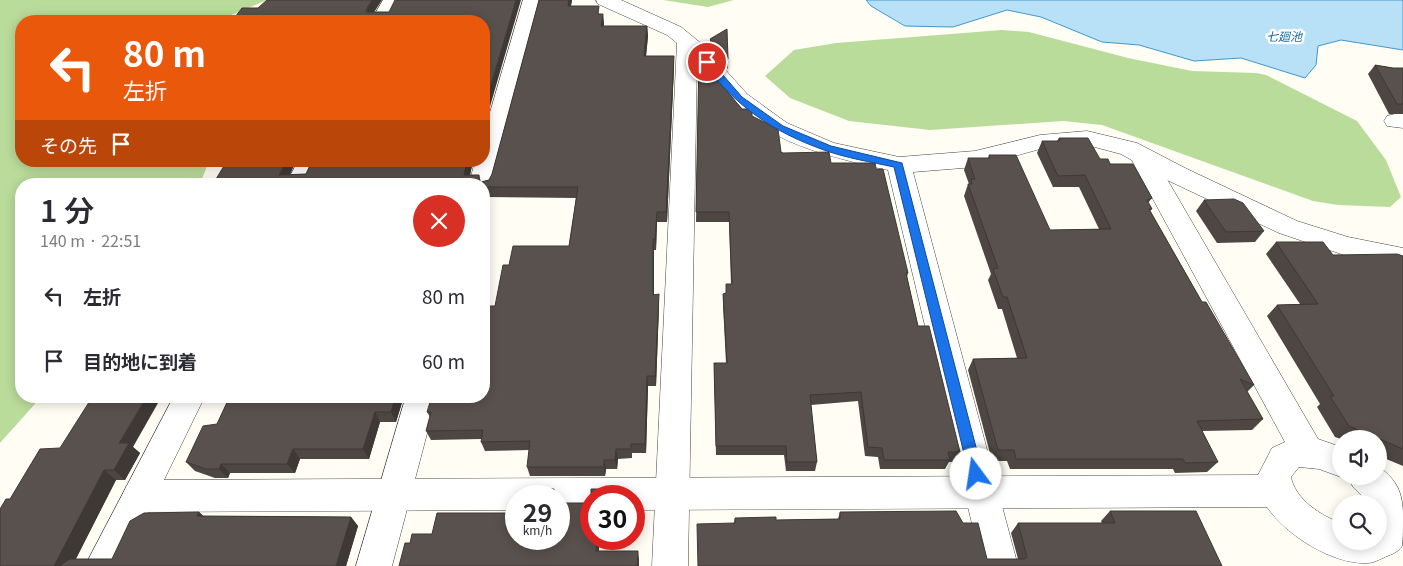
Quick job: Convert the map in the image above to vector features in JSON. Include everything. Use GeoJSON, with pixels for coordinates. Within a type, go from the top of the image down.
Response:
{"type":"FeatureCollection","features":[{"type":"Feature","properties":{"kind":"street"},"geometry":{"type":"LineString","coordinates":[[384,15],[392,0]]}},
{"type":"Feature","properties":{"kind":"street"},"geometry":{"type":"LineString","coordinates":[[490,152],[532,0]]}},
{"type":"Feature","properties":{"kind":"street"},"geometry":{"type":"LineString","coordinates":[[605,0],[674,31],[696,49],[739,99],[779,128],[828,148],[899,165],[975,159],[1040,142],[1087,138],[1129,148],[1178,175],[1288,227],[1347,246],[1403,258]]}},
{"type":"Feature","properties":{"kind":"street"},"geometry":{"type":"LineString","coordinates":[[670,566],[687,42]]}},
{"type":"Feature","properties":{"kind":"street"},"geometry":{"type":"LineString","coordinates":[[1141,155],[1308,452]]}},
{"type":"Feature","properties":{"kind":"street"},"geometry":{"type":"LineString","coordinates":[[899,165],[1000,566]]}},
{"type":"Feature","properties":{"kind":"street"},"geometry":{"type":"LineString","coordinates":[[104,566],[186,403]]}},
{"type":"Feature","properties":{"kind":"street"},"geometry":{"type":"LineString","coordinates":[[374,566],[420,403]]}},
{"type":"Feature","properties":{"kind":"street"},"geometry":{"type":"LineString","coordinates":[[1332,458],[1308,452],[1290,453],[1280,462],[1273,475],[1274,491],[1290,513],[1315,532],[1369,558],[1391,532],[1392,517],[1385,491]]}},
{"type":"Feature","properties":{"kind":"street"},"geometry":{"type":"LineString","coordinates":[[139,496],[1274,491]]}},
{"type":"Feature","properties":{"kind":"green space"},"geometry":{"type":"Polygon","coordinates":[[[0,0],[267,0],[231,15],[15,15],[15,167],[207,167],[202,178],[15,178],[15,403],[36,403],[0,443],[0,0]]]}},
{"type":"Feature","properties":{"kind":"green space"},"geometry":{"type":"Polygon","coordinates":[[[663,0],[734,0],[708,7],[663,0]]]}},
{"type":"Feature","properties":{"kind":"green space"},"geometry":{"type":"Polygon","coordinates":[[[1002,30],[1029,32],[1128,58],[1192,71],[1266,75],[1357,121],[1386,160],[1401,197],[1390,207],[1338,205],[1313,201],[1102,125],[1063,121],[930,130],[849,121],[790,98],[765,76],[794,50],[836,43],[1002,30]]]}},
{"type":"Feature","properties":{"kind":"water","name":"七廻池"},"geometry":{"type":"Polygon","coordinates":[[[866,0],[1403,0],[1403,50],[1341,40],[1318,46],[1316,65],[1305,78],[1241,58],[1194,61],[1139,45],[1102,42],[1041,17],[1007,10],[953,27],[905,26],[871,6],[866,0]]]}},
{"type":"Feature","properties":{"kind":"building"},"geometry":{"type":"Polygon","coordinates":[[[267,0],[372,0],[366,12],[389,12],[395,0],[516,0],[490,88],[490,15],[237,15],[242,8],[258,8],[267,0]]]}},
{"type":"Feature","properties":{"kind":"building"},"geometry":{"type":"Polygon","coordinates":[[[539,0],[569,0],[568,6],[599,6],[598,14],[603,14],[601,26],[647,26],[644,56],[674,56],[666,212],[657,212],[655,239],[653,239],[653,295],[659,294],[655,376],[647,376],[645,444],[631,444],[631,449],[616,449],[615,460],[604,460],[604,467],[527,467],[530,441],[481,442],[483,430],[426,431],[431,412],[427,412],[430,403],[490,403],[490,306],[495,306],[503,265],[509,265],[513,246],[569,246],[578,187],[490,187],[539,0]]]}},
{"type":"Feature","properties":{"kind":"building"},"geometry":{"type":"Polygon","coordinates":[[[727,29],[728,59],[710,39],[727,29]]]}},
{"type":"Feature","properties":{"kind":"building"},"geometry":{"type":"Polygon","coordinates":[[[699,58],[742,109],[747,109],[752,112],[752,116],[778,129],[781,152],[829,152],[831,163],[875,163],[876,169],[883,169],[908,273],[906,273],[918,326],[929,326],[960,452],[948,452],[950,460],[884,460],[882,448],[868,447],[861,392],[810,395],[817,462],[787,462],[786,446],[716,446],[714,363],[727,363],[723,294],[726,293],[726,284],[732,284],[729,212],[696,212],[699,58]]]}},
{"type":"Feature","properties":{"kind":"building"},"geometry":{"type":"Polygon","coordinates":[[[1375,65],[1403,68],[1403,104],[1397,104],[1375,65]]]}},
{"type":"Feature","properties":{"kind":"building"},"geometry":{"type":"Polygon","coordinates":[[[1059,138],[1088,138],[1100,159],[1108,159],[1110,164],[1133,164],[1152,198],[1147,200],[1152,209],[1149,209],[1202,302],[1206,302],[1254,385],[1240,379],[1263,419],[1197,421],[1218,462],[1185,463],[1183,459],[1016,459],[1014,450],[998,450],[973,359],[1027,358],[1007,297],[1003,297],[993,269],[998,268],[968,184],[972,184],[971,179],[975,179],[968,158],[990,158],[989,155],[1016,155],[1050,230],[1111,229],[1085,175],[1058,176],[1042,141],[1060,141],[1059,138]]]}},
{"type":"Feature","properties":{"kind":"building"},"geometry":{"type":"Polygon","coordinates":[[[223,167],[283,167],[279,175],[306,174],[309,167],[466,167],[464,175],[479,175],[479,178],[217,178],[223,167]]]}},
{"type":"Feature","properties":{"kind":"building"},"geometry":{"type":"Polygon","coordinates":[[[1234,199],[1243,203],[1264,231],[1226,232],[1204,200],[1234,199]]]}},
{"type":"Feature","properties":{"kind":"building"},"geometry":{"type":"Polygon","coordinates":[[[1276,242],[1323,242],[1333,255],[1397,254],[1403,256],[1403,449],[1387,442],[1387,430],[1358,430],[1349,426],[1330,396],[1334,396],[1277,305],[1318,304],[1276,242]]]}},
{"type":"Feature","properties":{"kind":"building"},"geometry":{"type":"Polygon","coordinates":[[[89,403],[143,403],[119,443],[129,443],[114,470],[104,470],[54,566],[0,566],[0,509],[6,499],[10,499],[40,449],[60,448],[89,403]]]}},
{"type":"Feature","properties":{"kind":"building"},"geometry":{"type":"Polygon","coordinates":[[[227,403],[394,403],[391,412],[375,412],[363,449],[293,449],[287,464],[221,464],[219,469],[206,469],[186,462],[203,426],[217,424],[227,403]]]}},
{"type":"Feature","properties":{"kind":"building"},"geometry":{"type":"Polygon","coordinates":[[[570,503],[580,503],[580,550],[638,551],[637,566],[399,566],[405,543],[410,543],[412,534],[432,534],[437,513],[505,513],[505,550],[570,550],[570,503]]]}},
{"type":"Feature","properties":{"kind":"building"},"geometry":{"type":"Polygon","coordinates":[[[956,511],[963,523],[978,523],[987,559],[1025,559],[1027,557],[1018,523],[1115,523],[1110,511],[1196,511],[1222,566],[698,566],[697,524],[735,523],[735,518],[776,517],[776,520],[840,519],[840,512],[956,511]]]}},
{"type":"Feature","properties":{"kind":"building"},"geometry":{"type":"Polygon","coordinates":[[[199,512],[197,516],[351,517],[336,566],[59,566],[70,559],[112,559],[130,521],[144,513],[199,512]]]}},
{"type":"Feature","properties":{"kind":"route"},"geometry":{"type":"LineString","coordinates":[[707,62],[739,99],[779,128],[828,148],[899,165],[976,474]]}}]}
